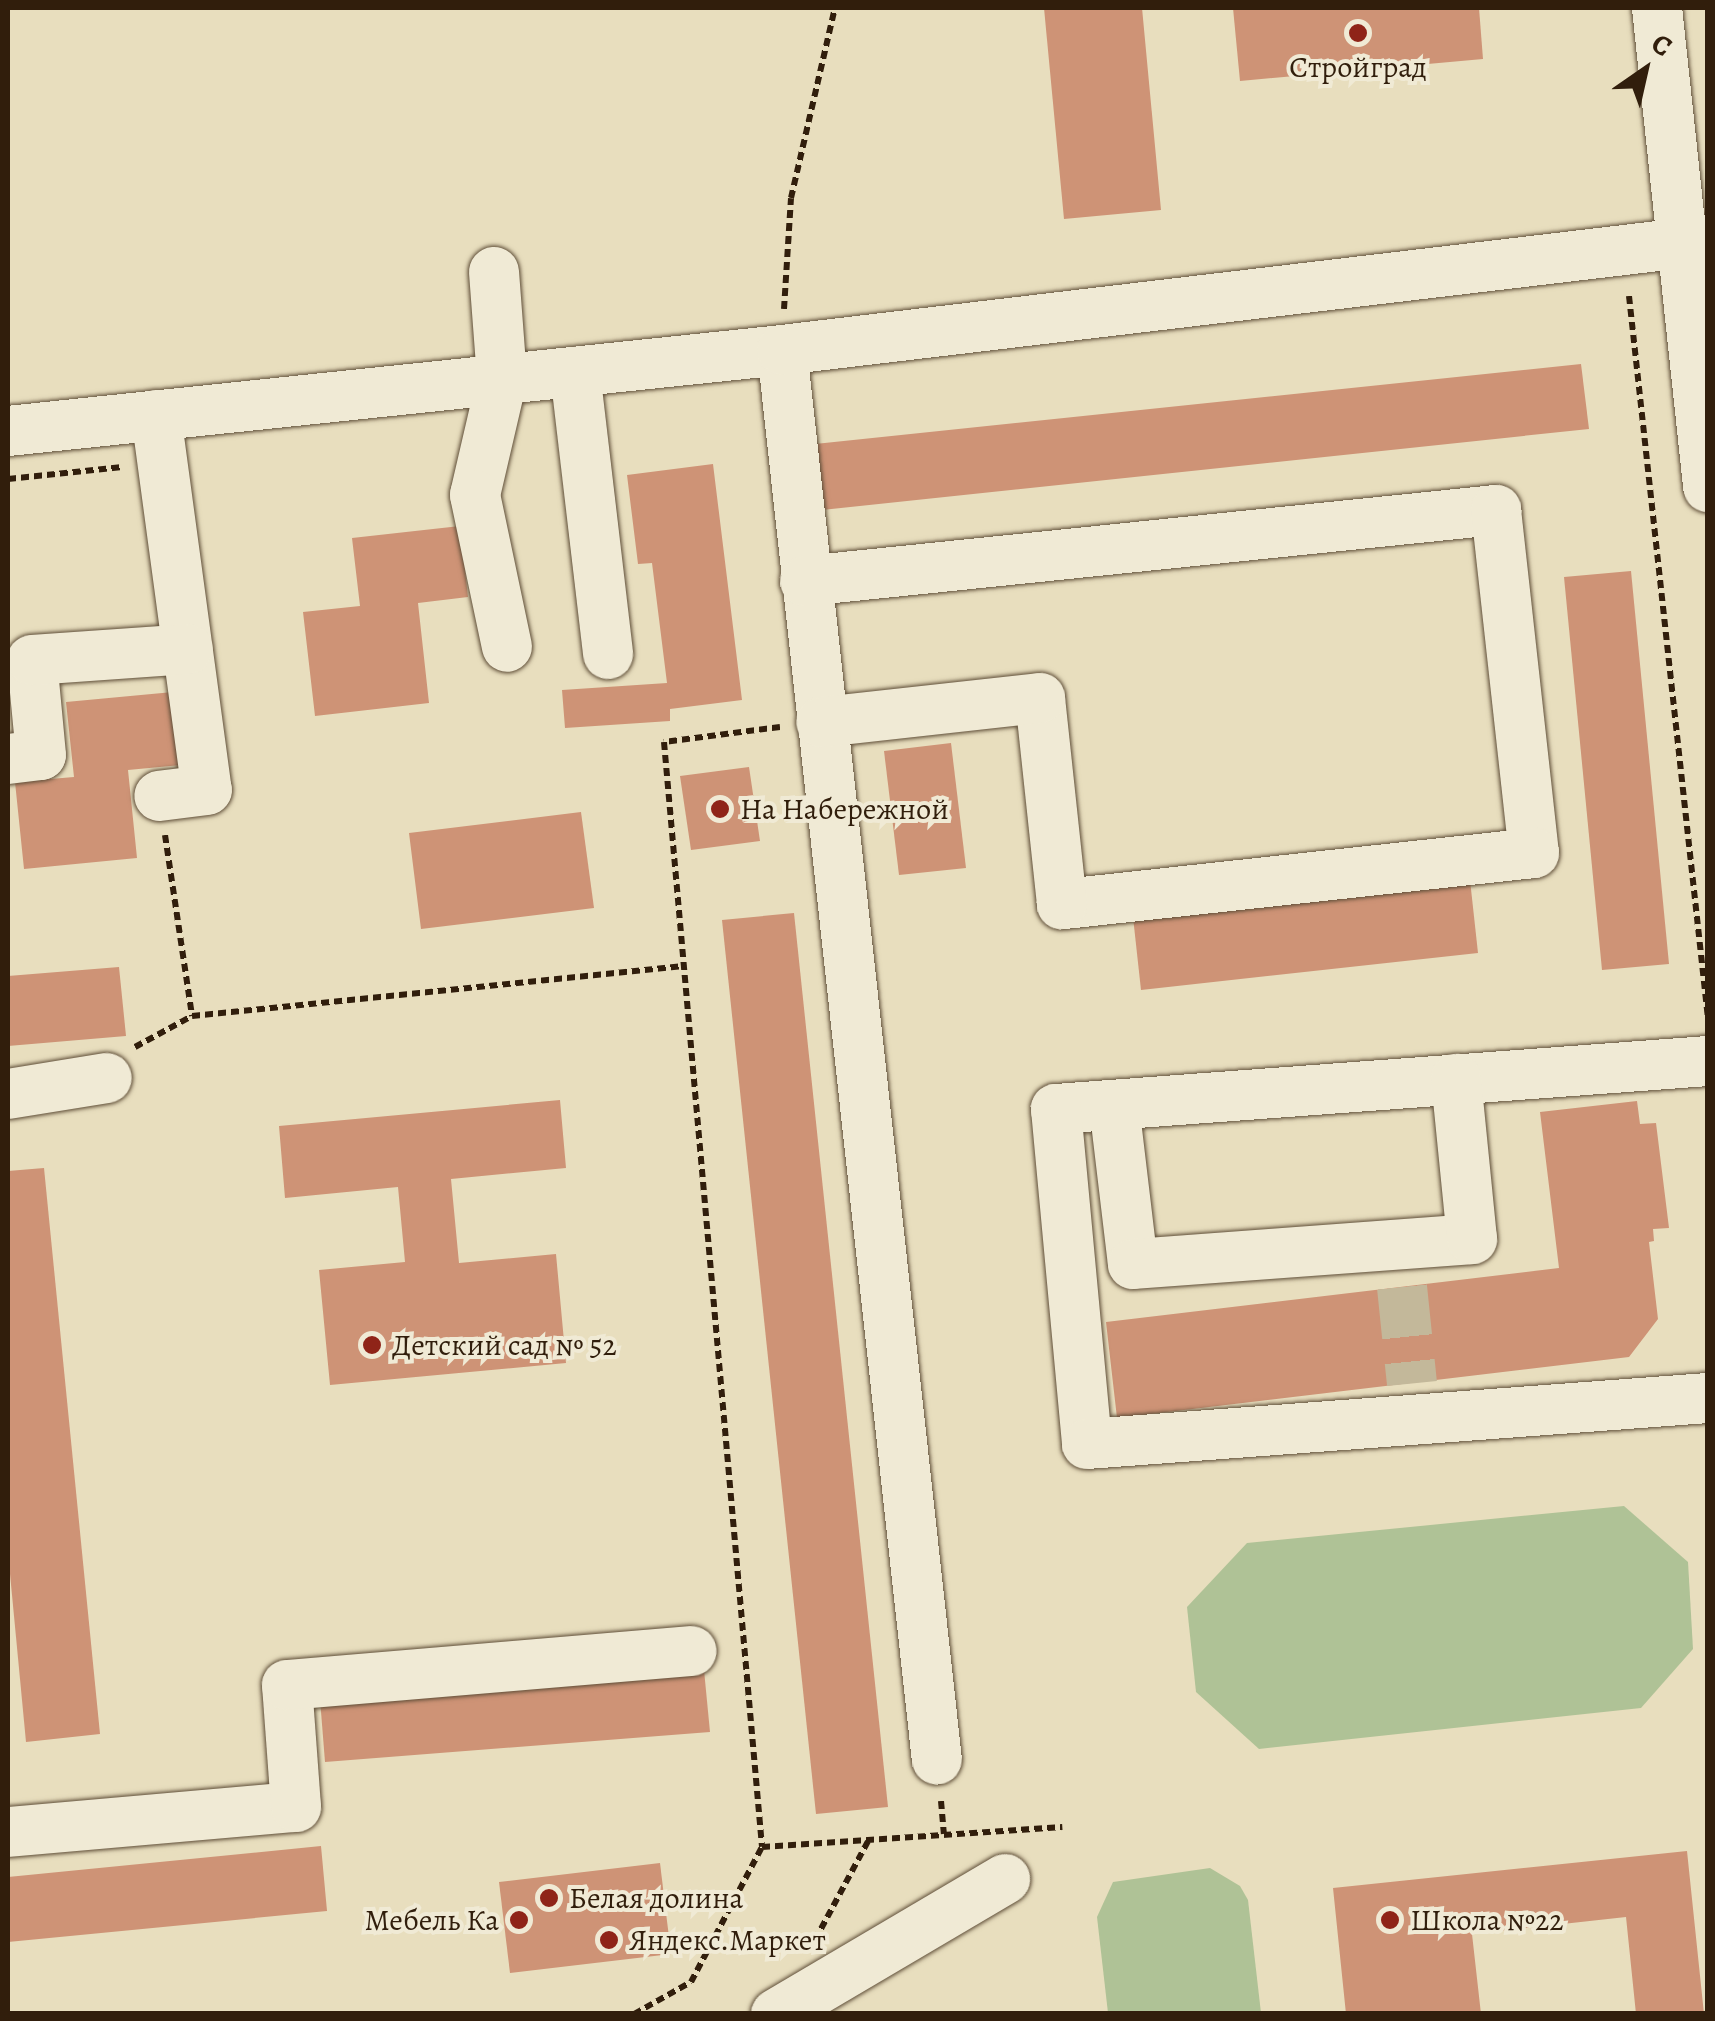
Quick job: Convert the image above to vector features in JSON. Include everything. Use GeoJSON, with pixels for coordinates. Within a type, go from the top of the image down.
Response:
{"type":"FeatureCollection","features":[{"type":"Feature","properties":{"kind":"street"},"geometry":{"type":"LineString","coordinates":[[1657,8],[1695,241],[1708,487]]}},
{"type":"Feature","properties":{"kind":"street"},"geometry":{"type":"LineString","coordinates":[[8,431],[782,350],[1695,241]]}},
{"type":"Feature","properties":{"kind":"street"},"geometry":{"type":"LineString","coordinates":[[494,272],[502,379],[475,495],[507,647]]}},
{"type":"Feature","properties":{"kind":"street"},"geometry":{"type":"LineString","coordinates":[[782,350],[937,1760]]}},
{"type":"Feature","properties":{"kind":"street"},"geometry":{"type":"LineString","coordinates":[[575,372],[608,654]]}},
{"type":"Feature","properties":{"kind":"street"},"geometry":{"type":"LineString","coordinates":[[156,415],[207,790],[159,796]]}},
{"type":"Feature","properties":{"kind":"street"},"geometry":{"type":"LineString","coordinates":[[805,581],[1496,510],[1534,854],[1062,904],[1040,698],[822,722]]}},
{"type":"Feature","properties":{"kind":"street"},"geometry":{"type":"LineString","coordinates":[[8,759],[41,756],[32,660],[188,649]]}},
{"type":"Feature","properties":{"kind":"street"},"geometry":{"type":"LineString","coordinates":[[1708,1061],[1056,1109],[1087,1444],[1414,1400],[1708,1398]]}},
{"type":"Feature","properties":{"kind":"street"},"geometry":{"type":"LineString","coordinates":[[8,1094],[107,1078]]}},
{"type":"Feature","properties":{"kind":"street"},"geometry":{"type":"LineString","coordinates":[[1071,1270],[1133,1264],[1400,1266],[1472,1239],[1456,1080]]}},
{"type":"Feature","properties":{"kind":"street"},"geometry":{"type":"LineString","coordinates":[[1114,1105],[1133,1264]]}},
{"type":"Feature","properties":{"kind":"street"},"geometry":{"type":"LineString","coordinates":[[8,1832],[296,1807],[287,1686],[692,1651]]}},
{"type":"Feature","properties":{"kind":"street"},"geometry":{"type":"LineString","coordinates":[[776,2014],[1004,1879]]}},
{"type":"Feature","properties":{"kind":"path"},"geometry":{"type":"LineString","coordinates":[[782,350],[791,198],[834,8]]}},
{"type":"Feature","properties":{"kind":"path"},"geometry":{"type":"LineString","coordinates":[[1629,296],[1708,1018]]}},
{"type":"Feature","properties":{"kind":"path"},"geometry":{"type":"LineString","coordinates":[[634,2014],[691,1982],[762,1847],[664,742],[822,722]]}},
{"type":"Feature","properties":{"kind":"path"},"geometry":{"type":"LineString","coordinates":[[159,796],[192,1016]]}},
{"type":"Feature","properties":{"kind":"path"},"geometry":{"type":"LineString","coordinates":[[107,1078],[131,1049],[192,1016],[684,966]]}},
{"type":"Feature","properties":{"kind":"path"},"geometry":{"type":"LineString","coordinates":[[762,1847],[1062,1827]]}},
{"type":"Feature","properties":{"kind":"path"},"geometry":{"type":"LineString","coordinates":[[812,1944],[869,1840]]}},
{"type":"Feature","properties":{"kind":"green space"},"geometry":{"type":"Polygon","coordinates":[[[1624,1506],[1688,1562],[1693,1649],[1641,1708],[1259,1749],[1196,1692],[1187,1607],[1247,1543],[1624,1506]]]}},
{"type":"Feature","properties":{"kind":"green space"},"geometry":{"type":"Polygon","coordinates":[[[1210,1868],[1240,1886],[1248,1900],[1261,2013],[1108,2013],[1097,1917],[1113,1882],[1210,1868]]]}},
{"type":"Feature","properties":{"kind":"building"},"geometry":{"type":"Polygon","coordinates":[[[1044,8],[1142,8],[1161,210],[1064,219],[1044,8]]]}},
{"type":"Feature","properties":{"kind":"building","name":"Стройград"},"geometry":{"type":"Polygon","coordinates":[[[1233,8],[1479,8],[1483,59],[1240,81],[1233,8]]]}},
{"type":"Feature","properties":{"kind":"building"},"geometry":{"type":"Polygon","coordinates":[[[1581,364],[1589,429],[822,510],[815,444],[1581,364]]]}},
{"type":"Feature","properties":{"kind":"building"},"geometry":{"type":"Polygon","coordinates":[[[713,464],[742,700],[670,709],[670,721],[565,728],[562,690],[667,683],[652,563],[638,564],[627,475],[713,464]]]}},
{"type":"Feature","properties":{"kind":"building"},"geometry":{"type":"Polygon","coordinates":[[[460,526],[468,597],[418,603],[429,703],[315,716],[303,612],[360,606],[352,538],[460,526]]]}},
{"type":"Feature","properties":{"kind":"building"},"geometry":{"type":"Polygon","coordinates":[[[1631,571],[1669,964],[1602,970],[1564,577],[1631,571]]]}},
{"type":"Feature","properties":{"kind":"building"},"geometry":{"type":"Polygon","coordinates":[[[173,692],[181,765],[128,770],[137,858],[24,869],[15,782],[74,777],[66,702],[173,692]]]}},
{"type":"Feature","properties":{"kind":"building"},"geometry":{"type":"Polygon","coordinates":[[[951,743],[966,868],[899,875],[884,751],[951,743]]]}},
{"type":"Feature","properties":{"kind":"building","name":"На Набережной"},"geometry":{"type":"Polygon","coordinates":[[[749,767],[760,841],[691,850],[680,776],[749,767]]]}},
{"type":"Feature","properties":{"kind":"building"},"geometry":{"type":"Polygon","coordinates":[[[581,812],[594,908],[421,929],[409,833],[581,812]]]}},
{"type":"Feature","properties":{"kind":"building"},"geometry":{"type":"Polygon","coordinates":[[[1470,880],[1478,953],[1141,990],[1133,917],[1470,880]]]}},
{"type":"Feature","properties":{"kind":"building"},"geometry":{"type":"Polygon","coordinates":[[[794,913],[888,1807],[816,1814],[722,920],[794,913]]]}},
{"type":"Feature","properties":{"kind":"building"},"geometry":{"type":"Polygon","coordinates":[[[119,967],[126,1036],[8,1046],[8,976],[119,967]]]}},
{"type":"Feature","properties":{"kind":"building"},"geometry":{"type":"Polygon","coordinates":[[[560,1100],[566,1168],[451,1179],[459,1263],[556,1254],[566,1363],[330,1385],[319,1270],[405,1262],[398,1187],[285,1198],[279,1126],[560,1100]]]}},
{"type":"Feature","properties":{"kind":"building"},"geometry":{"type":"Polygon","coordinates":[[[1637,1101],[1640,1124],[1656,1123],[1669,1228],[1653,1229],[1654,1241],[1649,1242],[1658,1319],[1629,1357],[1117,1418],[1106,1322],[1559,1268],[1540,1112],[1637,1101]]]}},
{"type":"Feature","properties":{"kind":"building"},"geometry":{"type":"Polygon","coordinates":[[[44,1168],[100,1734],[26,1742],[8,1553],[8,1171],[44,1168]]]}},
{"type":"Feature","properties":{"kind":"building"},"geometry":{"type":"Polygon","coordinates":[[[704,1670],[710,1732],[325,1762],[320,1699],[704,1670]]]}},
{"type":"Feature","properties":{"kind":"building"},"geometry":{"type":"Polygon","coordinates":[[[321,1846],[327,1911],[8,1942],[8,1877],[321,1846]]]}},
{"type":"Feature","properties":{"kind":"building"},"geometry":{"type":"Polygon","coordinates":[[[1687,1851],[1704,2014],[1636,2014],[1626,1917],[1472,1934],[1481,2014],[1346,2014],[1333,1888],[1687,1851]]]}},
{"type":"Feature","properties":{"kind":"building"},"geometry":{"type":"Polygon","coordinates":[[[660,1863],[671,1954],[510,1973],[499,1882],[660,1863]]]}},
{"type":"Feature","properties":{"kind":"tunnel"},"geometry":{"type":"LineString","coordinates":[[1402,1287],[1412,1383]]}},
{"type":"Feature","properties":{"kind":"place","name":"Стройград"},"geometry":{"type":"Point","coordinates":[1358,33]}},
{"type":"Feature","properties":{"kind":"place","name":"На Набережной"},"geometry":{"type":"Point","coordinates":[720,809]}},
{"type":"Feature","properties":{"kind":"place","name":"Детский сад № 52"},"geometry":{"type":"Point","coordinates":[372,1345]}},
{"type":"Feature","properties":{"kind":"place","name":"Белая долина"},"geometry":{"type":"Point","coordinates":[549,1898]}},
{"type":"Feature","properties":{"kind":"place","name":"Мебель Ка"},"geometry":{"type":"Point","coordinates":[519,1920]}},
{"type":"Feature","properties":{"kind":"place","name":"Школа №22"},"geometry":{"type":"Point","coordinates":[1390,1920]}},
{"type":"Feature","properties":{"kind":"place","name":"Яндекс.Маркет"},"geometry":{"type":"Point","coordinates":[609,1940]}}]}
